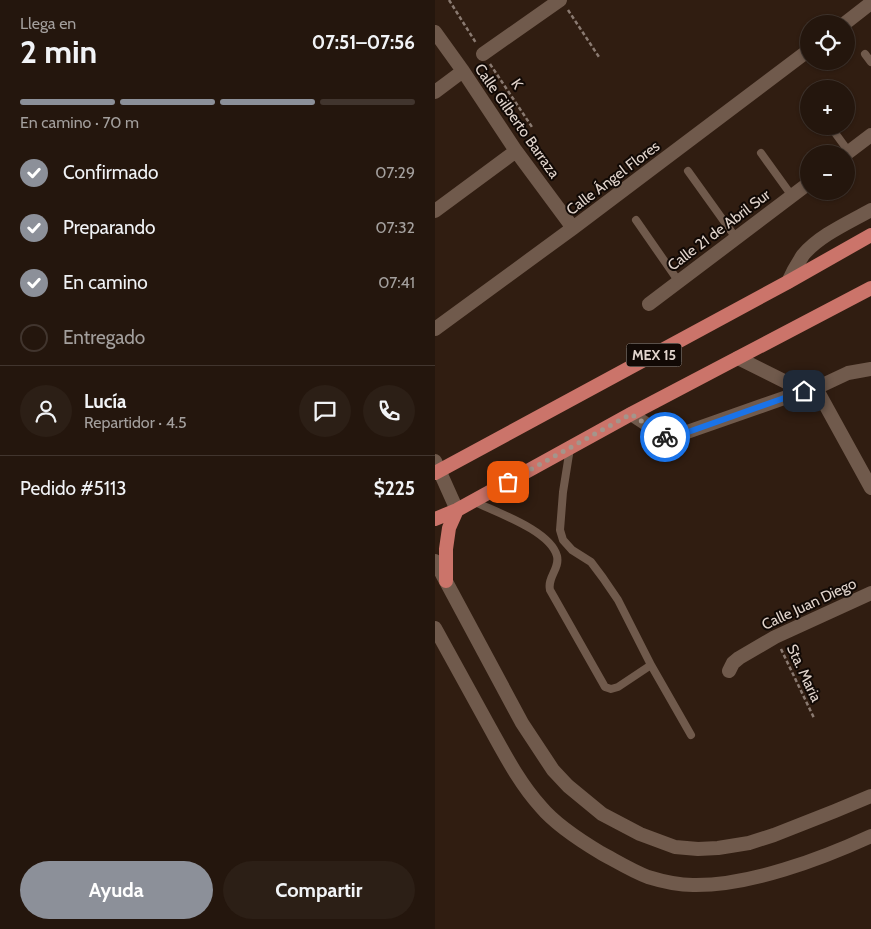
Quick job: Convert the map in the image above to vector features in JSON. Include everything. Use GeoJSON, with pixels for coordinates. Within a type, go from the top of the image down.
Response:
{"type":"FeatureCollection","features":[{"type":"Feature","properties":{"kind":"highway","name":"MEX 15"},"geometry":{"type":"LineString","coordinates":[[437,468],[788,282],[871,235]]}},
{"type":"Feature","properties":{"kind":"highway","name":"MEX 15"},"geometry":{"type":"LineString","coordinates":[[435,517],[457,510],[631,414],[871,288]]}},
{"type":"Feature","properties":{"kind":"highway"},"geometry":{"type":"LineString","coordinates":[[446,581],[446,549],[449,528],[457,510]]}},
{"type":"Feature","properties":{"kind":"street"},"geometry":{"type":"LineString","coordinates":[[855,15],[871,3]]}},
{"type":"Feature","properties":{"kind":"street"},"geometry":{"type":"LineString","coordinates":[[483,54],[563,4]]}},
{"type":"Feature","properties":{"kind":"street","name":"Calle Gilberto Barraza"},"geometry":{"type":"LineString","coordinates":[[435,32],[516,151],[573,228]]}},
{"type":"Feature","properties":{"kind":"street","name":"Calle Ángel Flores"},"geometry":{"type":"LineString","coordinates":[[435,328],[573,228],[800,57]]}},
{"type":"Feature","properties":{"kind":"street"},"geometry":{"type":"LineString","coordinates":[[435,92],[463,71]]}},
{"type":"Feature","properties":{"kind":"street"},"geometry":{"type":"LineString","coordinates":[[855,148],[871,135]]}},
{"type":"Feature","properties":{"kind":"street"},"geometry":{"type":"LineString","coordinates":[[435,211],[516,151]]}},
{"type":"Feature","properties":{"kind":"street","name":"Calle 21 de Abril Sur"},"geometry":{"type":"LineString","coordinates":[[649,304],[800,189]]}},
{"type":"Feature","properties":{"kind":"street"},"geometry":{"type":"LineString","coordinates":[[788,282],[795,266],[813,245],[871,210]]}},
{"type":"Feature","properties":{"kind":"street"},"geometry":{"type":"LineString","coordinates":[[738,358],[810,389],[871,488]]}},
{"type":"Feature","properties":{"kind":"street"},"geometry":{"type":"LineString","coordinates":[[631,414],[670,438],[810,389],[848,373],[871,369]]}},
{"type":"Feature","properties":{"kind":"street"},"geometry":{"type":"LineString","coordinates":[[437,468],[457,510]]}},
{"type":"Feature","properties":{"kind":"street"},"geometry":{"type":"LineString","coordinates":[[435,561],[523,723],[553,770],[568,786],[602,814],[640,834],[675,847],[718,848],[749,843],[774,835],[871,796]]}},
{"type":"Feature","properties":{"kind":"street","name":"Calle Juan Diego"},"geometry":{"type":"LineString","coordinates":[[729,671],[733,663],[739,658],[775,637],[871,592]]}},
{"type":"Feature","properties":{"kind":"street"},"geometry":{"type":"LineString","coordinates":[[435,628],[517,777],[542,808],[581,841],[625,866],[648,876],[664,880],[692,885],[717,883],[746,879],[785,869],[841,850],[871,836]]}},
{"type":"Feature","properties":{"kind":"lane"},"geometry":{"type":"LineString","coordinates":[[865,54],[871,62]]}},
{"type":"Feature","properties":{"kind":"lane"},"geometry":{"type":"LineString","coordinates":[[761,154],[792,196]]}},
{"type":"Feature","properties":{"kind":"lane"},"geometry":{"type":"LineString","coordinates":[[688,171],[736,238]]}},
{"type":"Feature","properties":{"kind":"lane"},"geometry":{"type":"LineString","coordinates":[[636,220],[679,282]]}},
{"type":"Feature","properties":{"kind":"lane"},"geometry":{"type":"LineString","coordinates":[[570,448],[563,492],[560,530],[563,540],[572,550],[591,562],[618,600],[651,666],[691,735]]}},
{"type":"Feature","properties":{"kind":"lane"},"geometry":{"type":"LineString","coordinates":[[473,501],[532,529],[549,542],[556,554],[557,564],[549,583],[550,590],[605,687],[611,689],[618,687],[651,666]]}},
{"type":"Feature","properties":{"kind":"path","name":"K"},"geometry":{"type":"LineString","coordinates":[[449,0],[532,128]]}},
{"type":"Feature","properties":{"kind":"path"},"geometry":{"type":"LineString","coordinates":[[563,4],[599,57]]}},
{"type":"Feature","properties":{"kind":"path","name":"Sta. Maria"},"geometry":{"type":"LineString","coordinates":[[775,637],[814,718]]}},
{"type":"Feature","properties":{"kind":"way so far"},"geometry":{"type":"LineString","coordinates":[[508,482],[631,414],[665,437]]}},
{"type":"Feature","properties":{"kind":"route"},"geometry":{"type":"LineString","coordinates":[[665,437],[674,437],[804,391]]}}]}
